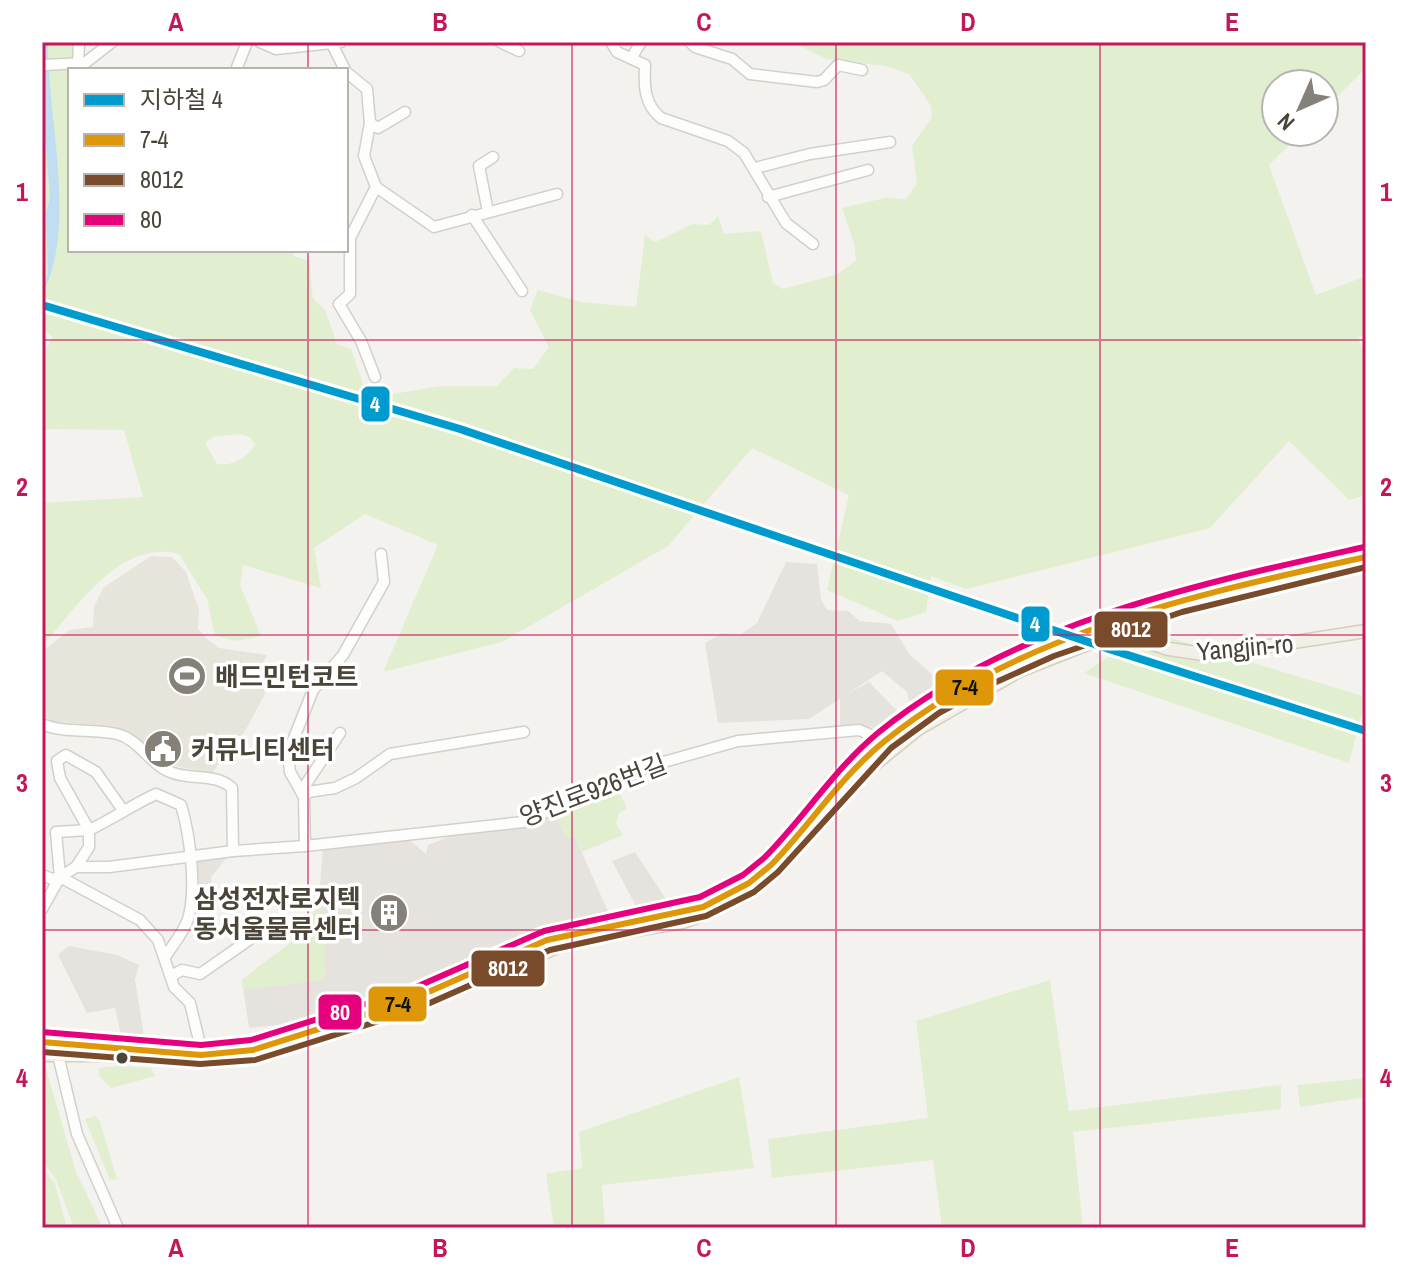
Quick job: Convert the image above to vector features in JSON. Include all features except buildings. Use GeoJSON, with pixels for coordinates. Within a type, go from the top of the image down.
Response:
{"type":"FeatureCollection","features":[{"type":"Feature","properties":{"kind":"main road","name":"Yangjin-ro"},"geometry":{"type":"LineString","coordinates":[[43,1045],[202,1053],[253,1050],[440,989],[538,943],[595,927],[673,916],[725,898],[777,860],[890,743],[932,705],[1000,671],[1110,627],[1203,595],[1267,579]]}},
{"type":"Feature","properties":{"kind":"main road","name":"Yangjin-ro"},"geometry":{"type":"LineString","coordinates":[[1110,627],[1167,642],[1208,648],[1366,624]]}},
{"type":"Feature","properties":{"kind":"main road","name":"Yangjin-ro"},"geometry":{"type":"LineString","coordinates":[[43,1045],[58,1055],[208,1062],[265,1055],[417,1006],[574,940],[691,920],[736,900],[777,871],[890,743],[979,691],[1108,636],[1132,637],[1169,649],[1210,655],[1366,631]]}},
{"type":"Feature","properties":{"kind":"street"},"geometry":{"type":"LineString","coordinates":[[76,66],[79,42]]}},
{"type":"Feature","properties":{"kind":"street"},"geometry":{"type":"LineString","coordinates":[[42,65],[76,66],[112,42]]}},
{"type":"Feature","properties":{"kind":"street"},"geometry":{"type":"LineString","coordinates":[[237,68],[247,42]]}},
{"type":"Feature","properties":{"kind":"street"},"geometry":{"type":"LineString","coordinates":[[260,42],[276,49],[337,43],[345,68]]}},
{"type":"Feature","properties":{"kind":"street"},"geometry":{"type":"LineString","coordinates":[[500,42],[519,51]]}},
{"type":"Feature","properties":{"kind":"street"},"geometry":{"type":"LineString","coordinates":[[611,42],[617,52],[645,65],[644,85],[652,111],[661,118],[728,141],[755,168],[768,197],[786,223],[813,244]]}},
{"type":"Feature","properties":{"kind":"street"},"geometry":{"type":"LineString","coordinates":[[632,57],[641,42]]}},
{"type":"Feature","properties":{"kind":"street"},"geometry":{"type":"LineString","coordinates":[[690,42],[695,47],[732,59],[750,74],[817,82],[824,80],[838,65],[862,70]]}},
{"type":"Feature","properties":{"kind":"street"},"geometry":{"type":"LineString","coordinates":[[348,73],[367,89],[370,123],[365,167],[376,187],[434,227],[557,194]]}},
{"type":"Feature","properties":{"kind":"street"},"geometry":{"type":"LineString","coordinates":[[370,123],[378,128],[405,112]]}},
{"type":"Feature","properties":{"kind":"street"},"geometry":{"type":"LineString","coordinates":[[755,168],[810,154],[890,142]]}},
{"type":"Feature","properties":{"kind":"street"},"geometry":{"type":"LineString","coordinates":[[488,212],[479,166],[493,157]]}},
{"type":"Feature","properties":{"kind":"street"},"geometry":{"type":"LineString","coordinates":[[768,197],[868,170]]}},
{"type":"Feature","properties":{"kind":"street"},"geometry":{"type":"LineString","coordinates":[[375,377],[361,341],[339,304],[350,294],[350,238],[376,187]]}},
{"type":"Feature","properties":{"kind":"street"},"geometry":{"type":"LineString","coordinates":[[472,215],[522,291]]}},
{"type":"Feature","properties":{"kind":"street"},"geometry":{"type":"LineString","coordinates":[[304,797],[290,772],[288,753],[313,690],[343,655],[384,582],[381,554]]}},
{"type":"Feature","properties":{"kind":"street"},"geometry":{"type":"LineString","coordinates":[[42,724],[118,734],[135,743],[156,765],[173,774],[223,779],[232,788],[233,851]]}},
{"type":"Feature","properties":{"kind":"street","name":"양진로926번길"},"geometry":{"type":"LineString","coordinates":[[76,867],[109,867],[233,851],[523,822],[653,765],[738,741],[859,730],[890,743]]}},
{"type":"Feature","properties":{"kind":"street"},"geometry":{"type":"LineString","coordinates":[[304,797],[308,792],[335,788],[356,778],[390,754],[524,732]]}},
{"type":"Feature","properties":{"kind":"street"},"geometry":{"type":"LineString","coordinates":[[305,846],[306,784],[340,733]]}},
{"type":"Feature","properties":{"kind":"street"},"geometry":{"type":"LineString","coordinates":[[42,875],[52,879],[60,877],[76,867],[89,847],[89,830],[60,778],[57,761],[66,755],[96,772],[122,809]]}},
{"type":"Feature","properties":{"kind":"street"},"geometry":{"type":"LineString","coordinates":[[42,909],[60,877],[56,832],[89,830],[114,819],[122,809],[156,794],[181,805],[188,829],[190,856],[188,920],[165,957]]}},
{"type":"Feature","properties":{"kind":"street"},"geometry":{"type":"LineString","coordinates":[[60,877],[140,920],[158,940],[174,987],[190,1003],[202,1053]]}},
{"type":"Feature","properties":{"kind":"street"},"geometry":{"type":"LineString","coordinates":[[171,976],[182,970],[200,974],[266,928]]}},
{"type":"Feature","properties":{"kind":"street"},"geometry":{"type":"LineString","coordinates":[[58,1055],[77,1134],[118,1228]]}},
{"type":"Feature","properties":{"kind":"shaded area"},"geometry":{"type":"Polygon","coordinates":[[[151,556],[172,557],[186,572],[199,610],[198,629],[206,638],[219,648],[267,655],[259,669],[265,694],[245,731],[212,773],[164,764],[128,732],[111,726],[54,722],[42,715],[42,652],[69,630],[93,627],[94,607],[103,588],[151,556]]]}},
{"type":"Feature","properties":{"kind":"shaded area"},"geometry":{"type":"Polygon","coordinates":[[[786,562],[817,564],[821,600],[827,610],[848,611],[860,621],[891,624],[910,655],[942,683],[911,710],[907,692],[882,671],[809,719],[718,723],[705,643],[722,633],[740,635],[757,623],[786,562]]]}},
{"type":"Feature","properties":{"kind":"shaded area"},"geometry":{"type":"Polygon","coordinates":[[[869,682],[902,716],[881,730],[862,725],[840,726],[840,698],[869,682]]]}},
{"type":"Feature","properties":{"kind":"shaded area"},"geometry":{"type":"Polygon","coordinates":[[[554,813],[575,837],[609,914],[567,922],[522,938],[424,991],[358,1005],[307,1022],[249,1028],[242,980],[297,939],[308,925],[319,900],[323,848],[408,839],[426,854],[428,845],[455,834],[554,813]]]}},
{"type":"Feature","properties":{"kind":"shaded area"},"geometry":{"type":"Polygon","coordinates":[[[635,852],[673,910],[640,912],[637,908],[612,861],[635,852]]]}},
{"type":"Feature","properties":{"kind":"shaded area"},"geometry":{"type":"Polygon","coordinates":[[[227,857],[211,877],[212,896],[195,897],[193,861],[227,857]]]}},
{"type":"Feature","properties":{"kind":"shaded area"},"geometry":{"type":"Polygon","coordinates":[[[69,946],[117,955],[139,965],[135,980],[145,1042],[122,1040],[115,1008],[87,1013],[58,955],[69,946]]]}},
{"type":"Feature","properties":{"kind":"green space"},"geometry":{"type":"Polygon","coordinates":[[[42,42],[73,42],[72,68],[68,68],[68,253],[292,252],[294,256],[309,261],[313,298],[325,310],[337,344],[351,349],[368,398],[442,386],[497,386],[514,368],[533,369],[549,347],[530,310],[538,290],[581,302],[636,307],[645,235],[655,242],[693,224],[709,225],[718,216],[724,234],[761,231],[773,283],[783,289],[838,274],[856,260],[854,243],[842,208],[885,198],[906,199],[917,183],[912,146],[932,117],[931,106],[909,74],[885,66],[826,59],[793,42],[1366,42],[1366,68],[1340,94],[1340,68],[1260,68],[1260,148],[1286,148],[1269,165],[1316,295],[1366,276],[1366,333],[1358,338],[1366,356],[1366,495],[1349,500],[1289,441],[1210,528],[966,589],[931,576],[926,612],[898,621],[827,590],[849,495],[752,448],[668,546],[502,642],[383,672],[438,545],[365,514],[314,548],[321,588],[243,565],[240,585],[261,636],[237,641],[215,636],[207,599],[179,554],[158,552],[138,556],[119,566],[85,596],[42,646],[42,503],[143,497],[124,430],[42,429],[42,354],[53,337],[42,329],[42,42]],[[240,434],[213,437],[205,443],[217,464],[239,460],[255,445],[250,437],[240,434]]]}},
{"type":"Feature","properties":{"kind":"green space"},"geometry":{"type":"Polygon","coordinates":[[[1147,631],[1366,697],[1349,763],[1084,673],[1147,631]]]}},
{"type":"Feature","properties":{"kind":"green space"},"geometry":{"type":"Polygon","coordinates":[[[616,786],[627,809],[619,813],[616,823],[623,835],[582,852],[575,837],[565,838],[554,813],[616,786]]]}},
{"type":"Feature","properties":{"kind":"green space"},"geometry":{"type":"Polygon","coordinates":[[[319,900],[324,914],[326,977],[319,981],[243,990],[242,980],[295,938],[319,900]]]}},
{"type":"Feature","properties":{"kind":"green space"},"geometry":{"type":"Polygon","coordinates":[[[1050,980],[1069,1111],[1281,1085],[1281,1109],[1073,1132],[1083,1228],[942,1228],[933,1160],[772,1178],[768,1139],[928,1118],[916,1021],[1050,980]]]}},
{"type":"Feature","properties":{"kind":"green space"},"geometry":{"type":"Polygon","coordinates":[[[42,1055],[76,1172],[103,1228],[74,1228],[56,1179],[42,1161],[42,1055]]]}},
{"type":"Feature","properties":{"kind":"green space"},"geometry":{"type":"Polygon","coordinates":[[[99,1068],[151,1068],[155,1076],[111,1088],[99,1076],[99,1068]]]}},
{"type":"Feature","properties":{"kind":"green space"},"geometry":{"type":"Polygon","coordinates":[[[739,1077],[754,1168],[602,1185],[605,1228],[554,1228],[546,1174],[582,1168],[579,1132],[739,1077]]]}},
{"type":"Feature","properties":{"kind":"green space"},"geometry":{"type":"Polygon","coordinates":[[[1366,1078],[1366,1097],[1300,1107],[1297,1085],[1366,1078]]]}},
{"type":"Feature","properties":{"kind":"green space"},"geometry":{"type":"Polygon","coordinates":[[[95,1116],[100,1122],[117,1179],[110,1180],[85,1119],[95,1116]]]}},
{"type":"Feature","properties":{"kind":"green space"},"geometry":{"type":"Polygon","coordinates":[[[42,1167],[55,1184],[67,1228],[46,1228],[42,1220],[42,1167]]]}},
{"type":"Feature","properties":{"kind":"water"},"geometry":{"type":"Polygon","coordinates":[[[43,42],[48,42],[59,205],[53,268],[42,294],[48,273],[46,213],[50,198],[42,99],[43,42]]]}},
{"type":"Feature","properties":{"kind":"metro line","name":"4"},"geometry":{"type":"LineString","coordinates":[[42,305],[460,429],[1109,649],[1366,731]]}},
{"type":"Feature","properties":{"kind":"transit line","name":"80"},"geometry":{"type":"LineString","coordinates":[[42,1032],[201,1045],[251,1040],[407,991],[544,931],[700,897],[743,875],[764,858],[848,761],[879,732],[932,694],[988,662],[1110,612],[1237,576],[1364,547]]}},
{"type":"Feature","properties":{"kind":"transit line","name":"7-4"},"geometry":{"type":"LineString","coordinates":[[42,1042],[201,1055],[253,1050],[410,1000],[547,940],[703,907],[749,883],[771,865],[841,784],[886,740],[938,703],[994,671],[1054,644],[1177,602],[1366,557]]}},
{"type":"Feature","properties":{"kind":"transit line","name":"8012"},"geometry":{"type":"LineString","coordinates":[[42,1052],[200,1064],[255,1060],[414,1010],[550,950],[706,916],[754,892],[778,872],[891,748],[939,713],[994,683],[1054,656],[1182,612],[1366,567]]}},
{"type":"Feature","properties":{"kind":"place","name":"배드민턴코트"},"geometry":{"type":"Point","coordinates":[187,676]}},
{"type":"Feature","properties":{"kind":"place","name":"커뮤니티센터"},"geometry":{"type":"Point","coordinates":[163,749]}},
{"type":"Feature","properties":{"kind":"place","name":"삼성전자로지텍 동서울물류센터"},"geometry":{"type":"Point","coordinates":[389,913]}}]}
